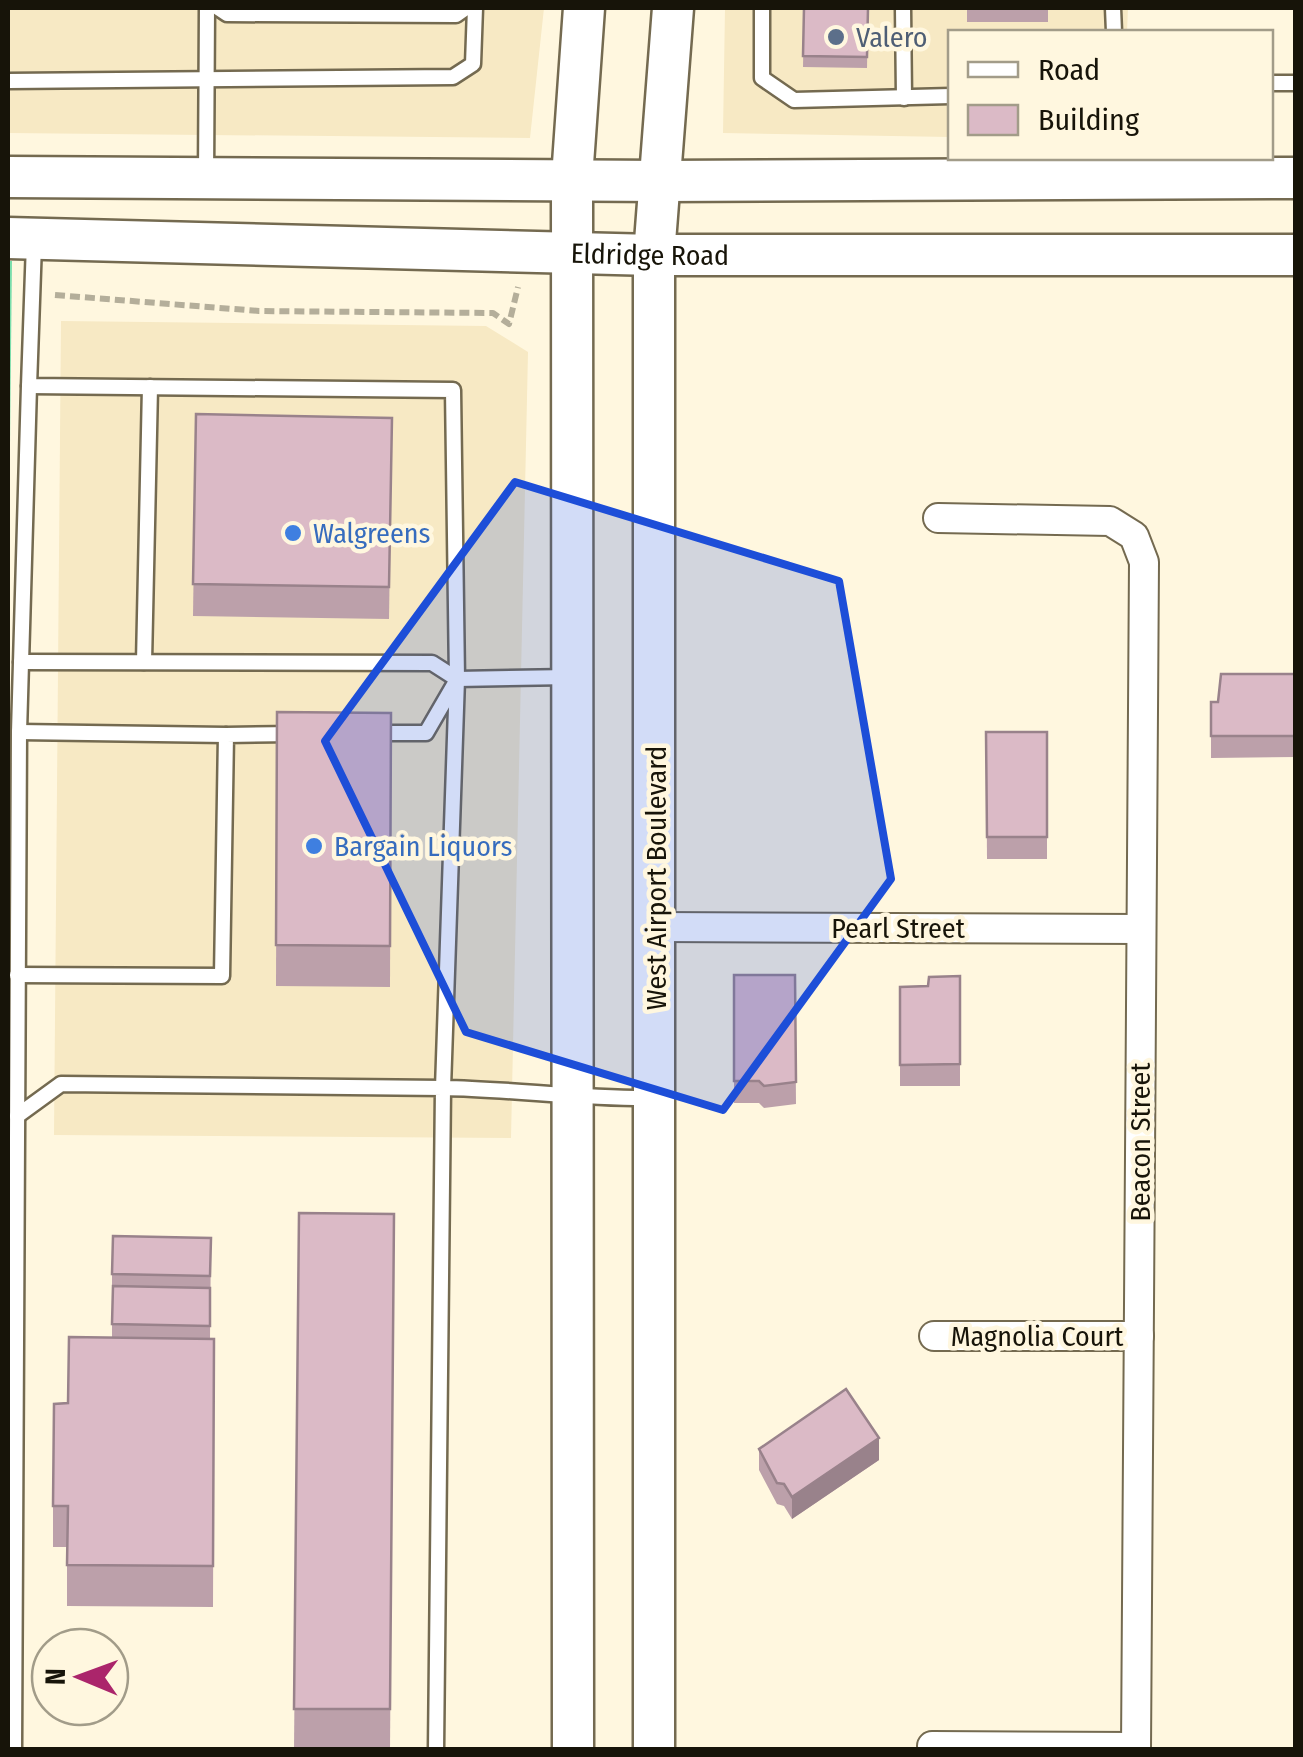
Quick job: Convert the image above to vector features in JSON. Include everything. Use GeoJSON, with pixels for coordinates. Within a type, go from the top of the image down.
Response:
{"type":"FeatureCollection","features":[{"type":"Feature","properties":{"kind":"main road"},"geometry":{"type":"LineString","coordinates":[[573,1750],[572,178],[584,8]]}},
{"type":"Feature","properties":{"kind":"main road","name":"West Airport Boulevard"},"geometry":{"type":"LineString","coordinates":[[654,1750],[658,1098],[654,255],[673,8]]}},
{"type":"Feature","properties":{"kind":"main road"},"geometry":{"type":"LineString","coordinates":[[8,176],[662,181],[1135,167],[1296,178]]}},
{"type":"Feature","properties":{"kind":"main road","name":"Eldridge Road"},"geometry":{"type":"LineString","coordinates":[[21,238],[572,265],[654,255],[1296,255]]}},
{"type":"Feature","properties":{"kind":"street","name":"Beacon Street"},"geometry":{"type":"LineString","coordinates":[[938,518],[1096,519],[1122,526],[1134,536],[1142,553],[1136,1748]]}},
{"type":"Feature","properties":{"kind":"street","name":"Pearl Street"},"geometry":{"type":"LineString","coordinates":[[656,927],[1140,929]]}},
{"type":"Feature","properties":{"kind":"street","name":"Magnolia Court"},"geometry":{"type":"LineString","coordinates":[[934,1336],[1139,1336]]}},
{"type":"Feature","properties":{"kind":"street"},"geometry":{"type":"LineString","coordinates":[[932,1746],[1136,1748]]}},
{"type":"Feature","properties":{"kind":"lane"},"geometry":{"type":"LineString","coordinates":[[206,177],[207,8]]}},
{"type":"Feature","properties":{"kind":"lane"},"geometry":{"type":"LineString","coordinates":[[218,8],[226,14],[456,14],[466,8]]}},
{"type":"Feature","properties":{"kind":"lane"},"geometry":{"type":"LineString","coordinates":[[8,82],[453,77],[473,64],[475,8]]}},
{"type":"Feature","properties":{"kind":"lane"},"geometry":{"type":"LineString","coordinates":[[762,8],[762,78],[794,100],[948,96]]}},
{"type":"Feature","properties":{"kind":"lane"},"geometry":{"type":"LineString","coordinates":[[903,8],[904,98]]}},
{"type":"Feature","properties":{"kind":"lane"},"geometry":{"type":"LineString","coordinates":[[14,1750],[20,732],[31,294],[21,238]]}},
{"type":"Feature","properties":{"kind":"lane"},"geometry":{"type":"LineString","coordinates":[[30,386],[453,390],[457,680],[443,1088],[436,1750]]}},
{"type":"Feature","properties":{"kind":"lane"},"geometry":{"type":"LineString","coordinates":[[144,662],[150,387]]}},
{"type":"Feature","properties":{"kind":"lane"},"geometry":{"type":"LineString","coordinates":[[21,662],[432,663],[457,680],[572,677]]}},
{"type":"Feature","properties":{"kind":"lane"},"geometry":{"type":"LineString","coordinates":[[353,734],[426,733],[457,680]]}},
{"type":"Feature","properties":{"kind":"lane"},"geometry":{"type":"LineString","coordinates":[[20,732],[316,734]]}},
{"type":"Feature","properties":{"kind":"lane"},"geometry":{"type":"LineString","coordinates":[[18,974],[222,976],[226,735]]}},
{"type":"Feature","properties":{"kind":"lane"},"geometry":{"type":"LineString","coordinates":[[17,1116],[61,1084],[443,1088],[572,1099],[658,1098]]}},
{"type":"Feature","properties":{"kind":"path"},"geometry":{"type":"LineString","coordinates":[[31,294],[260,310],[493,313],[510,324],[515,289],[532,272],[572,265]]}},
{"type":"Feature","properties":{"kind":"highlighted area"},"geometry":{"type":"Polygon","coordinates":[[[515,482],[839,581],[891,879],[723,1110],[466,1032],[325,741],[515,482]]]}},
{"type":"Feature","properties":{"kind":"shaded area"},"geometry":{"type":"Polygon","coordinates":[[[8,8],[544,8],[530,138],[8,133],[8,8]]]}},
{"type":"Feature","properties":{"kind":"shaded area"},"geometry":{"type":"Polygon","coordinates":[[[725,8],[1128,8],[1127,30],[948,30],[948,137],[723,133],[725,8]]]}},
{"type":"Feature","properties":{"kind":"shaded area"},"geometry":{"type":"Polygon","coordinates":[[[61,321],[486,326],[528,352],[511,1138],[54,1135],[61,321]]]}},
{"type":"Feature","properties":{"kind":"green space"},"geometry":{"type":"Polygon","coordinates":[[[8,261],[12,261],[8,628],[8,261]]]}},
{"type":"Feature","properties":{"kind":"building","name":"Valero"},"geometry":{"type":"Polygon","coordinates":[[[804,8],[868,8],[867,57],[803,56],[804,8]]]}},
{"type":"Feature","properties":{"kind":"building","name":"Walgreens"},"geometry":{"type":"Polygon","coordinates":[[[196,414],[392,418],[389,587],[193,584],[196,414]]]}},
{"type":"Feature","properties":{"kind":"building"},"geometry":{"type":"Polygon","coordinates":[[[1221,674],[1296,674],[1296,736],[1211,736],[1211,702],[1218,702],[1221,674]]]}},
{"type":"Feature","properties":{"kind":"building"},"geometry":{"type":"Polygon","coordinates":[[[277,712],[391,713],[390,946],[276,945],[277,712]]]}},
{"type":"Feature","properties":{"kind":"building"},"geometry":{"type":"Polygon","coordinates":[[[986,732],[1047,732],[1047,837],[987,837],[986,732]]]}},
{"type":"Feature","properties":{"kind":"building"},"geometry":{"type":"Polygon","coordinates":[[[734,975],[795,975],[796,1082],[764,1086],[759,1081],[734,1081],[734,975]]]}},
{"type":"Feature","properties":{"kind":"building"},"geometry":{"type":"Polygon","coordinates":[[[960,976],[960,1064],[900,1065],[900,987],[928,986],[929,977],[960,976]]]}},
{"type":"Feature","properties":{"kind":"building"},"geometry":{"type":"Polygon","coordinates":[[[299,1213],[394,1214],[390,1709],[294,1709],[299,1213]]]}},
{"type":"Feature","properties":{"kind":"building"},"geometry":{"type":"Polygon","coordinates":[[[113,1236],[211,1238],[210,1276],[112,1274],[113,1236]]]}},
{"type":"Feature","properties":{"kind":"building"},"geometry":{"type":"Polygon","coordinates":[[[113,1286],[210,1288],[210,1326],[112,1324],[113,1286]]]}},
{"type":"Feature","properties":{"kind":"building"},"geometry":{"type":"Polygon","coordinates":[[[69,1337],[214,1339],[213,1566],[67,1565],[68,1506],[53,1506],[54,1404],[68,1403],[69,1337]]]}},
{"type":"Feature","properties":{"kind":"building"},"geometry":{"type":"Polygon","coordinates":[[[846,1389],[879,1438],[792,1497],[784,1484],[777,1483],[759,1449],[846,1389]]]}},
{"type":"Feature","properties":{"kind":"place","name":"Valero"},"geometry":{"type":"Point","coordinates":[836,37]}},
{"type":"Feature","properties":{"kind":"place","name":"Walgreens"},"geometry":{"type":"Point","coordinates":[293,533]}},
{"type":"Feature","properties":{"kind":"place","name":"Bargain Liquors"},"geometry":{"type":"Point","coordinates":[314,846]}}]}
